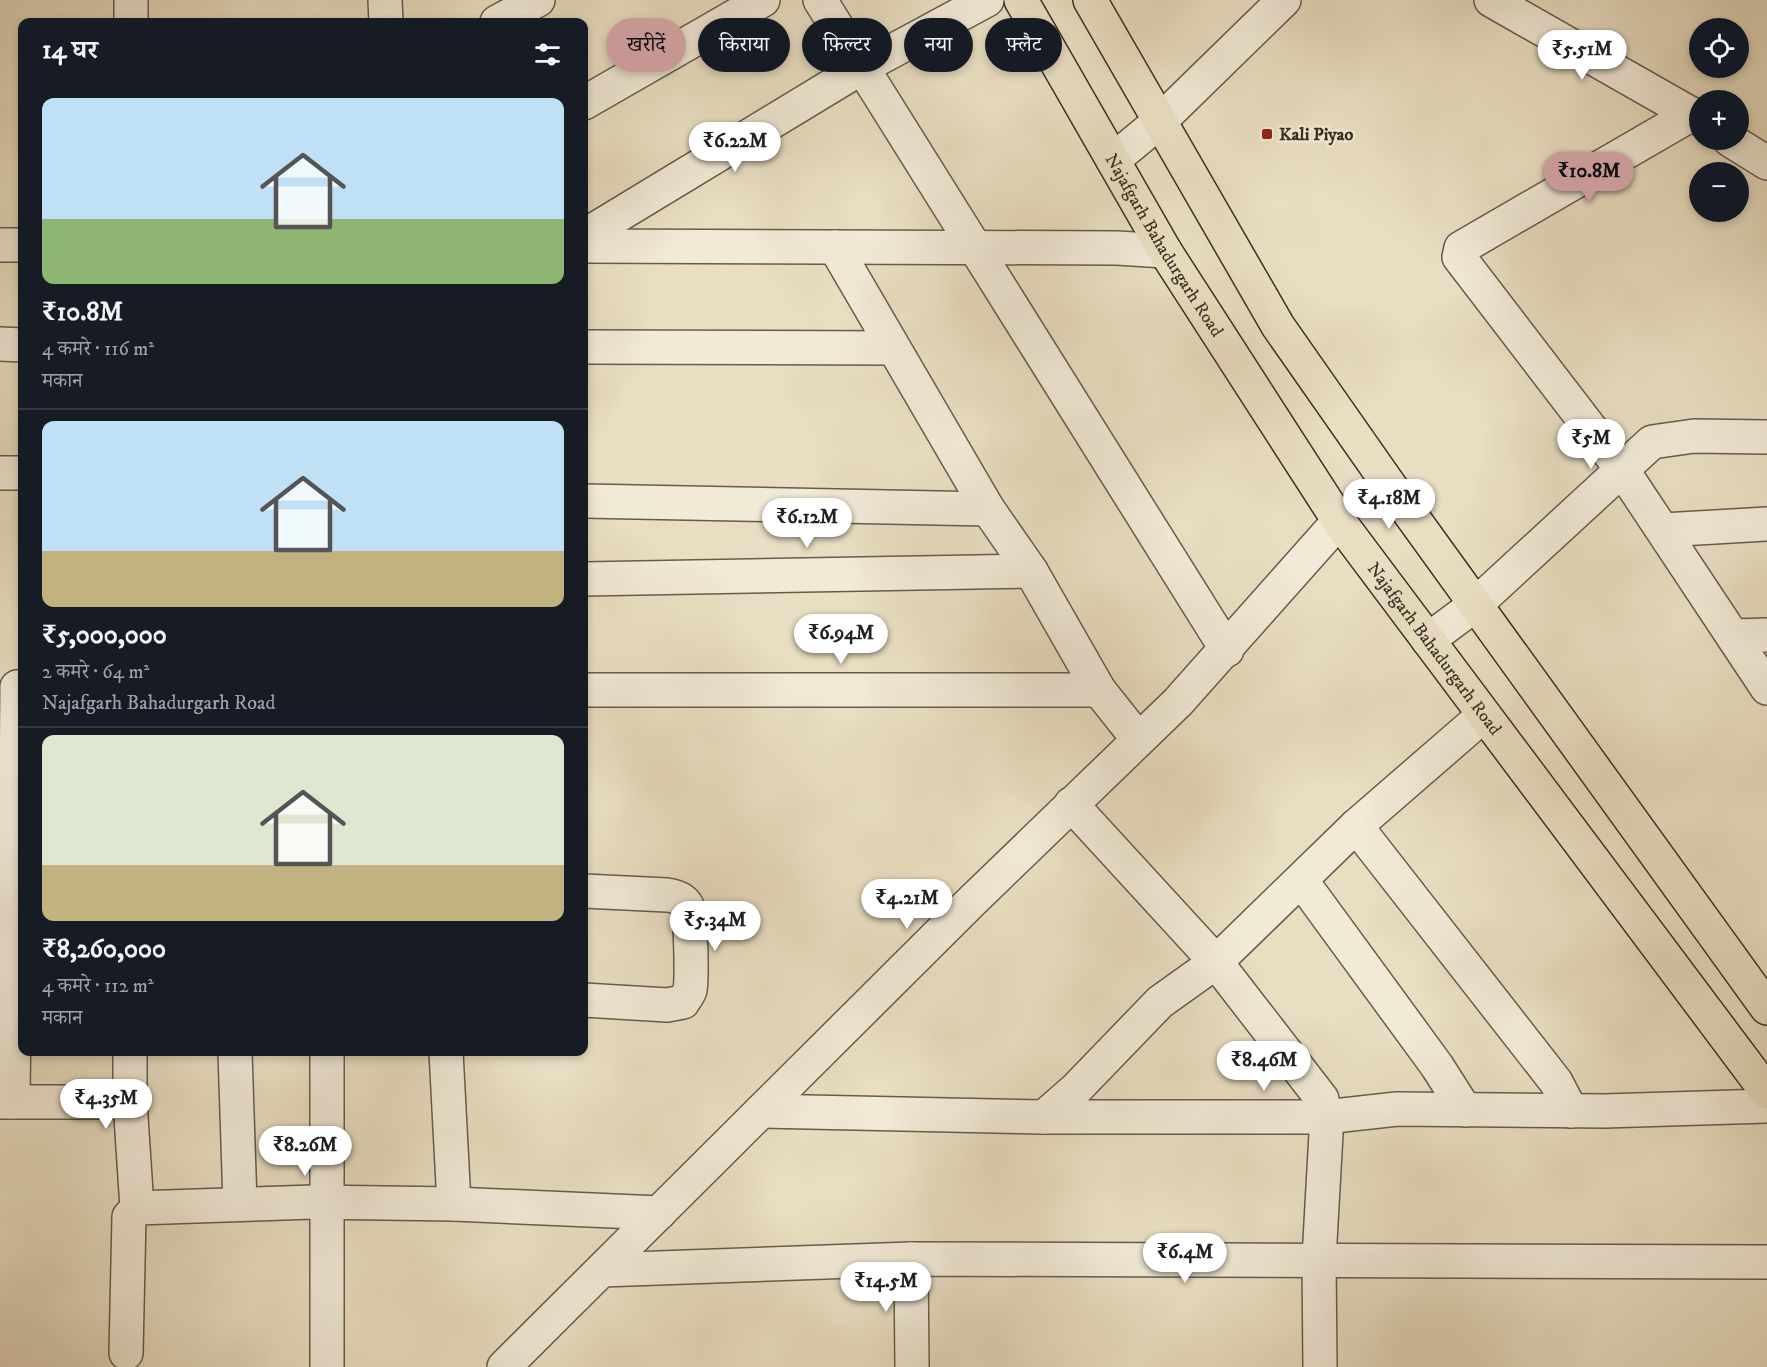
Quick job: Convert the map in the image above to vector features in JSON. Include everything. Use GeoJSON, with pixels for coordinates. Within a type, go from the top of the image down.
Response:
{"type":"FeatureCollection","features":[{"type":"Feature","properties":{"kind":"main road","name":"Najafgarh Bahadurgarh Road"},"geometry":{"type":"LineString","coordinates":[[1021,0],[1165,251],[1339,521],[1767,1092]]}},
{"type":"Feature","properties":{"kind":"main road"},"geometry":{"type":"LineString","coordinates":[[1090,0],[1278,326],[1475,605],[1767,1008]]}},
{"type":"Feature","properties":{"kind":"street"},"geometry":{"type":"LineString","coordinates":[[131,0],[131,18]]}},
{"type":"Feature","properties":{"kind":"street"},"geometry":{"type":"LineString","coordinates":[[385,0],[386,18]]}},
{"type":"Feature","properties":{"kind":"street"},"geometry":{"type":"LineString","coordinates":[[504,18],[538,0]]}},
{"type":"Feature","properties":{"kind":"street"},"geometry":{"type":"LineString","coordinates":[[588,101],[763,0]]}},
{"type":"Feature","properties":{"kind":"street"},"geometry":{"type":"LineString","coordinates":[[820,0],[831,18]]}},
{"type":"Feature","properties":{"kind":"street"},"geometry":{"type":"LineString","coordinates":[[892,51],[987,0]]}},
{"type":"Feature","properties":{"kind":"street"},"geometry":{"type":"LineString","coordinates":[[1113,160],[1160,122],[1284,0]]}},
{"type":"Feature","properties":{"kind":"street"},"geometry":{"type":"LineString","coordinates":[[1491,0],[1689,113]]}},
{"type":"Feature","properties":{"kind":"street"},"geometry":{"type":"LineString","coordinates":[[588,234],[854,72]]}},
{"type":"Feature","properties":{"kind":"street"},"geometry":{"type":"LineString","coordinates":[[863,72],[1227,650]]}},
{"type":"Feature","properties":{"kind":"street"},"geometry":{"type":"LineString","coordinates":[[1689,121],[1461,248],[1459,257],[1623,471],[1767,688]]}},
{"type":"Feature","properties":{"kind":"street"},"geometry":{"type":"LineString","coordinates":[[1745,150],[1767,164]]}},
{"type":"Feature","properties":{"kind":"street"},"geometry":{"type":"LineString","coordinates":[[0,245],[18,245]]}},
{"type":"Feature","properties":{"kind":"street"},"geometry":{"type":"LineString","coordinates":[[588,246],[1165,251]]}},
{"type":"Feature","properties":{"kind":"street"},"geometry":{"type":"LineString","coordinates":[[835,247],[988,509],[1031,571],[1099,690],[1138,739]]}},
{"type":"Feature","properties":{"kind":"street"},"geometry":{"type":"LineString","coordinates":[[0,345],[18,345]]}},
{"type":"Feature","properties":{"kind":"street"},"geometry":{"type":"LineString","coordinates":[[588,348],[893,348]]}},
{"type":"Feature","properties":{"kind":"street"},"geometry":{"type":"LineString","coordinates":[[1428,640],[1475,605],[1652,442],[1673,437],[1767,436]]}},
{"type":"Feature","properties":{"kind":"street"},"geometry":{"type":"LineString","coordinates":[[0,473],[18,472]]}},
{"type":"Feature","properties":{"kind":"street"},"geometry":{"type":"LineString","coordinates":[[588,501],[988,509]]}},
{"type":"Feature","properties":{"kind":"street"},"geometry":{"type":"LineString","coordinates":[[504,1367],[1071,804],[1178,702],[1227,650],[1339,521]]}},
{"type":"Feature","properties":{"kind":"street"},"geometry":{"type":"LineString","coordinates":[[1663,530],[1767,524]]}},
{"type":"Feature","properties":{"kind":"street"},"geometry":{"type":"LineString","coordinates":[[588,579],[1031,571]]}},
{"type":"Feature","properties":{"kind":"street"},"geometry":{"type":"LineString","coordinates":[[1733,636],[1767,635]]}},
{"type":"Feature","properties":{"kind":"street"},"geometry":{"type":"LineString","coordinates":[[13,687],[7,1102],[130,1102]]}},
{"type":"Feature","properties":{"kind":"street"},"geometry":{"type":"LineString","coordinates":[[588,690],[1099,690]]}},
{"type":"Feature","properties":{"kind":"street"},"geometry":{"type":"LineString","coordinates":[[1044,1117],[1076,1089],[1160,1002],[1216,962],[1356,826],[1484,715]]}},
{"type":"Feature","properties":{"kind":"street"},"geometry":{"type":"LineString","coordinates":[[1071,804],[1216,962],[1322,1099],[1325,1117],[1319,1259],[1320,1367]]}},
{"type":"Feature","properties":{"kind":"street"},"geometry":{"type":"LineString","coordinates":[[1356,826],[1556,1082],[1571,1111]]}},
{"type":"Feature","properties":{"kind":"street"},"geometry":{"type":"LineString","coordinates":[[1301,880],[1437,1066],[1465,1110]]}},
{"type":"Feature","properties":{"kind":"street"},"geometry":{"type":"LineString","coordinates":[[588,891],[679,897],[686,905],[689,916],[690,992],[682,1002],[667,1005],[588,1000]]}},
{"type":"Feature","properties":{"kind":"street"},"geometry":{"type":"LineString","coordinates":[[126,1353],[129,1217],[137,1208],[130,1102],[130,1056]]}},
{"type":"Feature","properties":{"kind":"street"},"geometry":{"type":"LineString","coordinates":[[235,1056],[240,1204]]}},
{"type":"Feature","properties":{"kind":"street"},"geometry":{"type":"LineString","coordinates":[[327,1056],[327,1367]]}},
{"type":"Feature","properties":{"kind":"street"},"geometry":{"type":"LineString","coordinates":[[446,1056],[454,1204]]}},
{"type":"Feature","properties":{"kind":"street"},"geometry":{"type":"LineString","coordinates":[[761,1111],[1044,1117],[1325,1117],[1397,1109],[1571,1111],[1767,1106]]}},
{"type":"Feature","properties":{"kind":"street"},"geometry":{"type":"LineString","coordinates":[[137,1208],[328,1202],[454,1204],[659,1213]]}},
{"type":"Feature","properties":{"kind":"street"},"geometry":{"type":"LineString","coordinates":[[602,1270],[911,1259],[1767,1262]]}},
{"type":"Feature","properties":{"kind":"street"},"geometry":{"type":"LineString","coordinates":[[911,1259],[912,1367]]}},
{"type":"Feature","properties":{"kind":"place","name":"Kali Piyao"},"geometry":{"type":"Point","coordinates":[1267,134]}}]}
